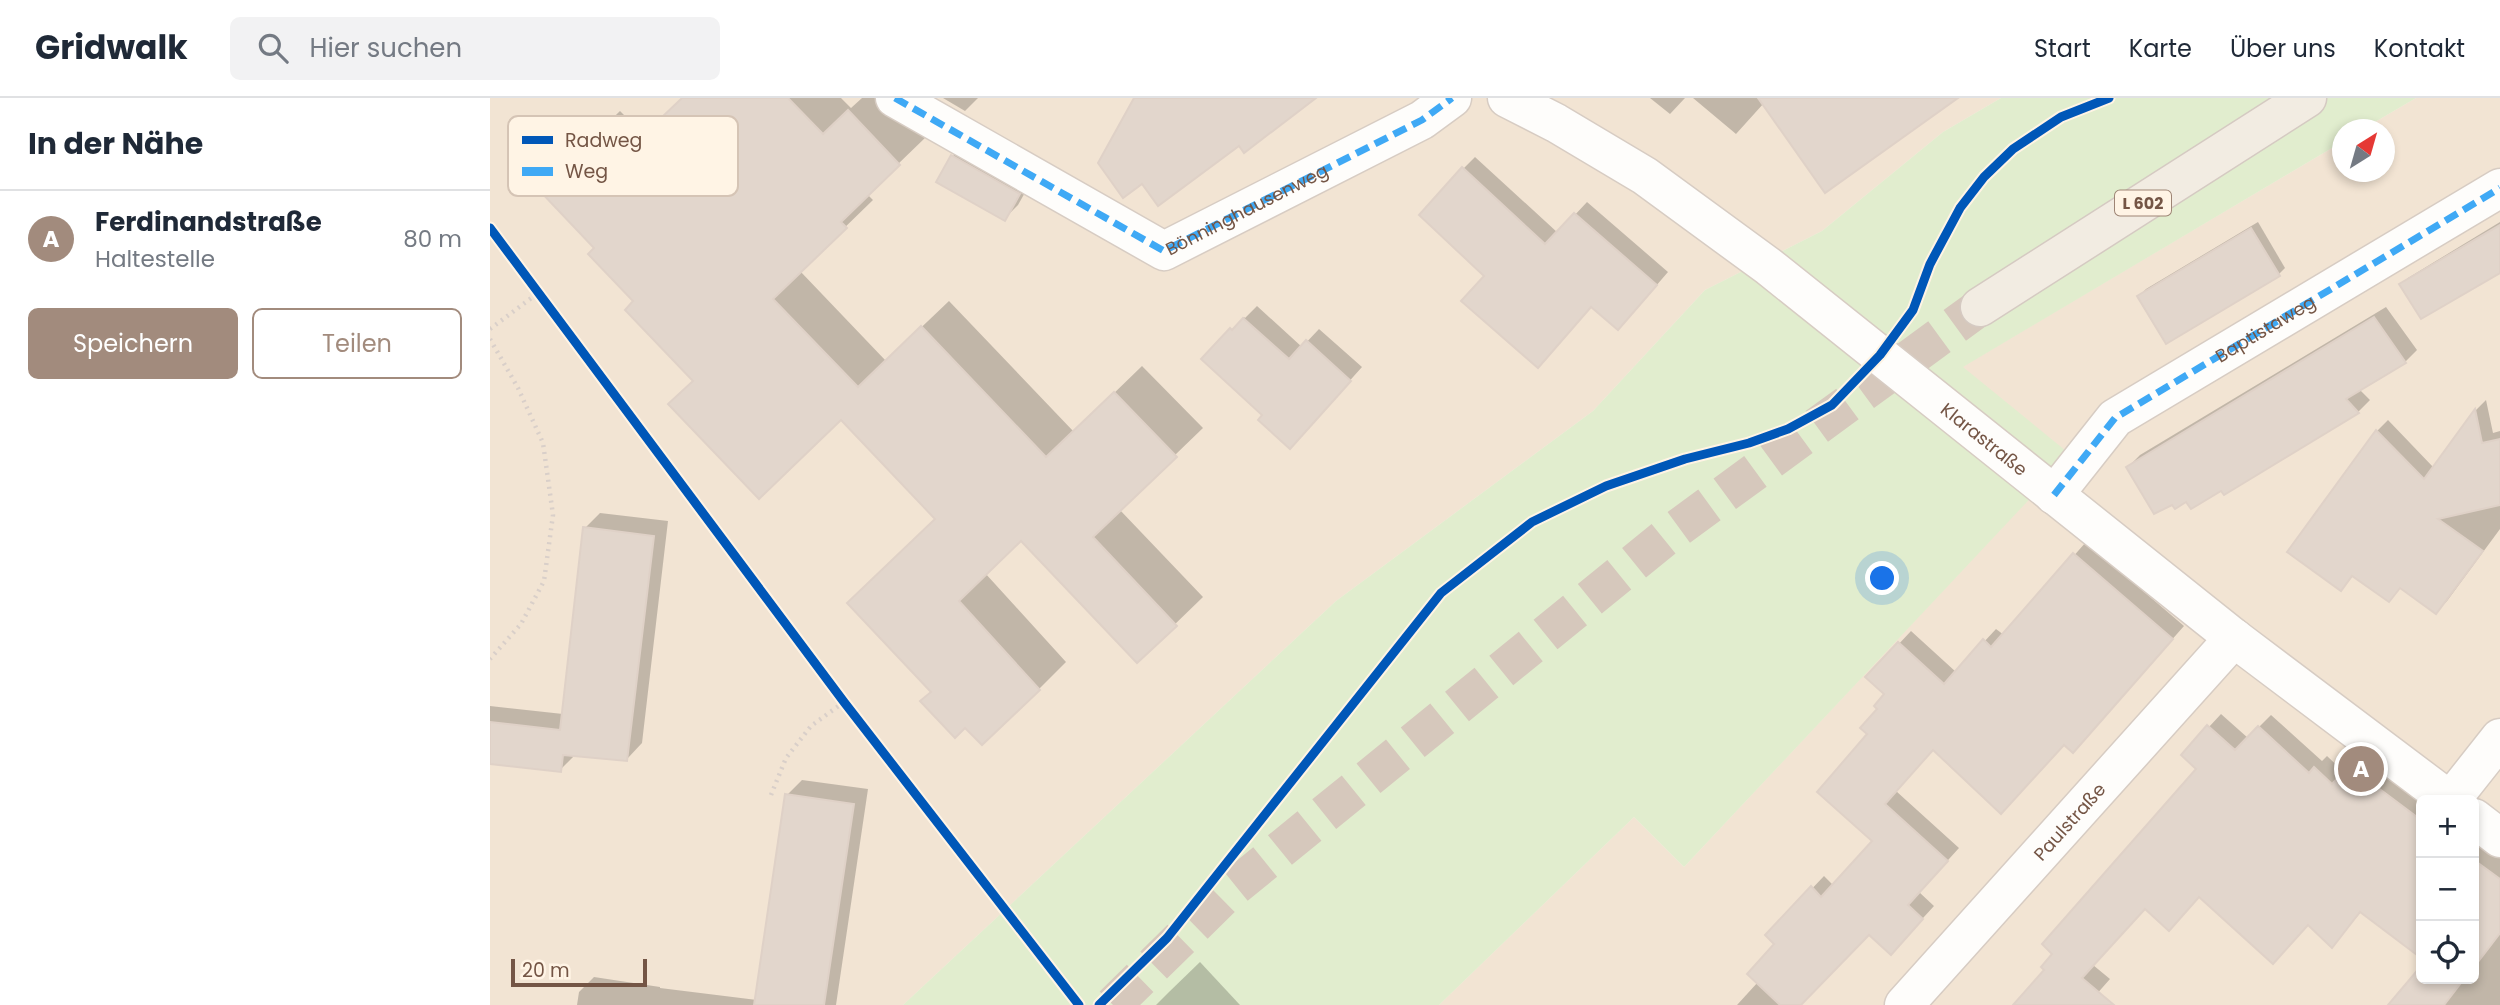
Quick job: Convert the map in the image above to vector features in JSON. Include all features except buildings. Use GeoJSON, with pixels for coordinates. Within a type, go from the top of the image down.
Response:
{"type":"FeatureCollection","features":[{"type":"Feature","properties":{"kind":"main road","name":"L 602"},"geometry":{"type":"LineString","coordinates":[[1980,307],[2306,98]]}},
{"type":"Feature","properties":{"kind":"street","name":"Bönninghausenweg"},"geometry":{"type":"LineString","coordinates":[[895,98],[1164,251],[1422,120],[1452,98]]}},
{"type":"Feature","properties":{"kind":"street","name":"Klarastraße"},"geometry":{"type":"LineString","coordinates":[[1507,98],[1556,123],[1645,176],[1768,266],[2234,638],[2443,795]]}},
{"type":"Feature","properties":{"kind":"street","name":"Baptistaweg"},"geometry":{"type":"LineString","coordinates":[[2054,495],[2115,418],[2500,188]]}},
{"type":"Feature","properties":{"kind":"street","name":"Paulstraße"},"geometry":{"type":"LineString","coordinates":[[1904,1005],[2234,638]]}},
{"type":"Feature","properties":{"kind":"street"},"geometry":{"type":"LineString","coordinates":[[2454,795],[2500,738]]}},
{"type":"Feature","properties":{"kind":"street"},"geometry":{"type":"LineString","coordinates":[[2479,822],[2500,838]]}},
{"type":"Feature","properties":{"kind":"path"},"geometry":{"type":"LineString","coordinates":[[490,329],[538,293]]}},
{"type":"Feature","properties":{"kind":"path"},"geometry":{"type":"LineString","coordinates":[[490,340],[518,388],[543,443],[553,514],[544,582],[521,624],[490,659]]}},
{"type":"Feature","properties":{"kind":"path"},"geometry":{"type":"LineString","coordinates":[[771,795],[786,758],[811,726],[844,702]]}},
{"type":"Feature","properties":{"kind":"shaded area"},"geometry":{"type":"Polygon","coordinates":[[[490,98],[2001,98],[1943,132],[1822,231],[1705,290],[1593,411],[1336,601],[903,1005],[490,1005],[490,98]]]}},
{"type":"Feature","properties":{"kind":"shaded area"},"geometry":{"type":"Polygon","coordinates":[[[2416,98],[2500,98],[2500,1005],[1439,1005],[1634,817],[1684,867],[2070,455],[1962,367],[2332,148],[2332,182],[2395,182],[2395,119],[2380,119],[2416,98]]]}},
{"type":"Feature","properties":{"kind":"green space"},"geometry":{"type":"Polygon","coordinates":[[[2001,98],[2416,98],[2380,119],[2332,119],[2332,148],[1963,367],[2071,455],[1684,867],[1634,817],[1439,1005],[903,1005],[1336,601],[1593,411],[1705,290],[1822,231],[1943,132],[2001,98]]]}},
{"type":"Feature","properties":{"kind":"tunnel"},"geometry":{"type":"LineString","coordinates":[[1113,1005],[1227,893],[1667,536],[1980,307]]}},
{"type":"Feature","properties":{"kind":"marked path"},"geometry":{"type":"LineString","coordinates":[[895,98],[1164,251],[1422,120],[1452,98]]}},
{"type":"Feature","properties":{"kind":"marked path"},"geometry":{"type":"LineString","coordinates":[[2054,495],[2115,418],[2500,188]]}},
{"type":"Feature","properties":{"kind":"cycle path"},"geometry":{"type":"LineString","coordinates":[[1099,1005],[1167,938],[1441,593],[1532,522],[1606,486],[1685,459],[1749,443],[1788,429],[1832,405],[1880,355],[1913,310],[1930,264],[1960,208],[1984,177],[2013,149],[2061,117],[2109,98]]}},
{"type":"Feature","properties":{"kind":"cycle path"},"geometry":{"type":"LineString","coordinates":[[490,228],[844,702],[1079,1005]]}},
{"type":"Feature","properties":{"kind":"place","name":"Ferdinandstraße"},"geometry":{"type":"Point","coordinates":[2361,769]}}]}
